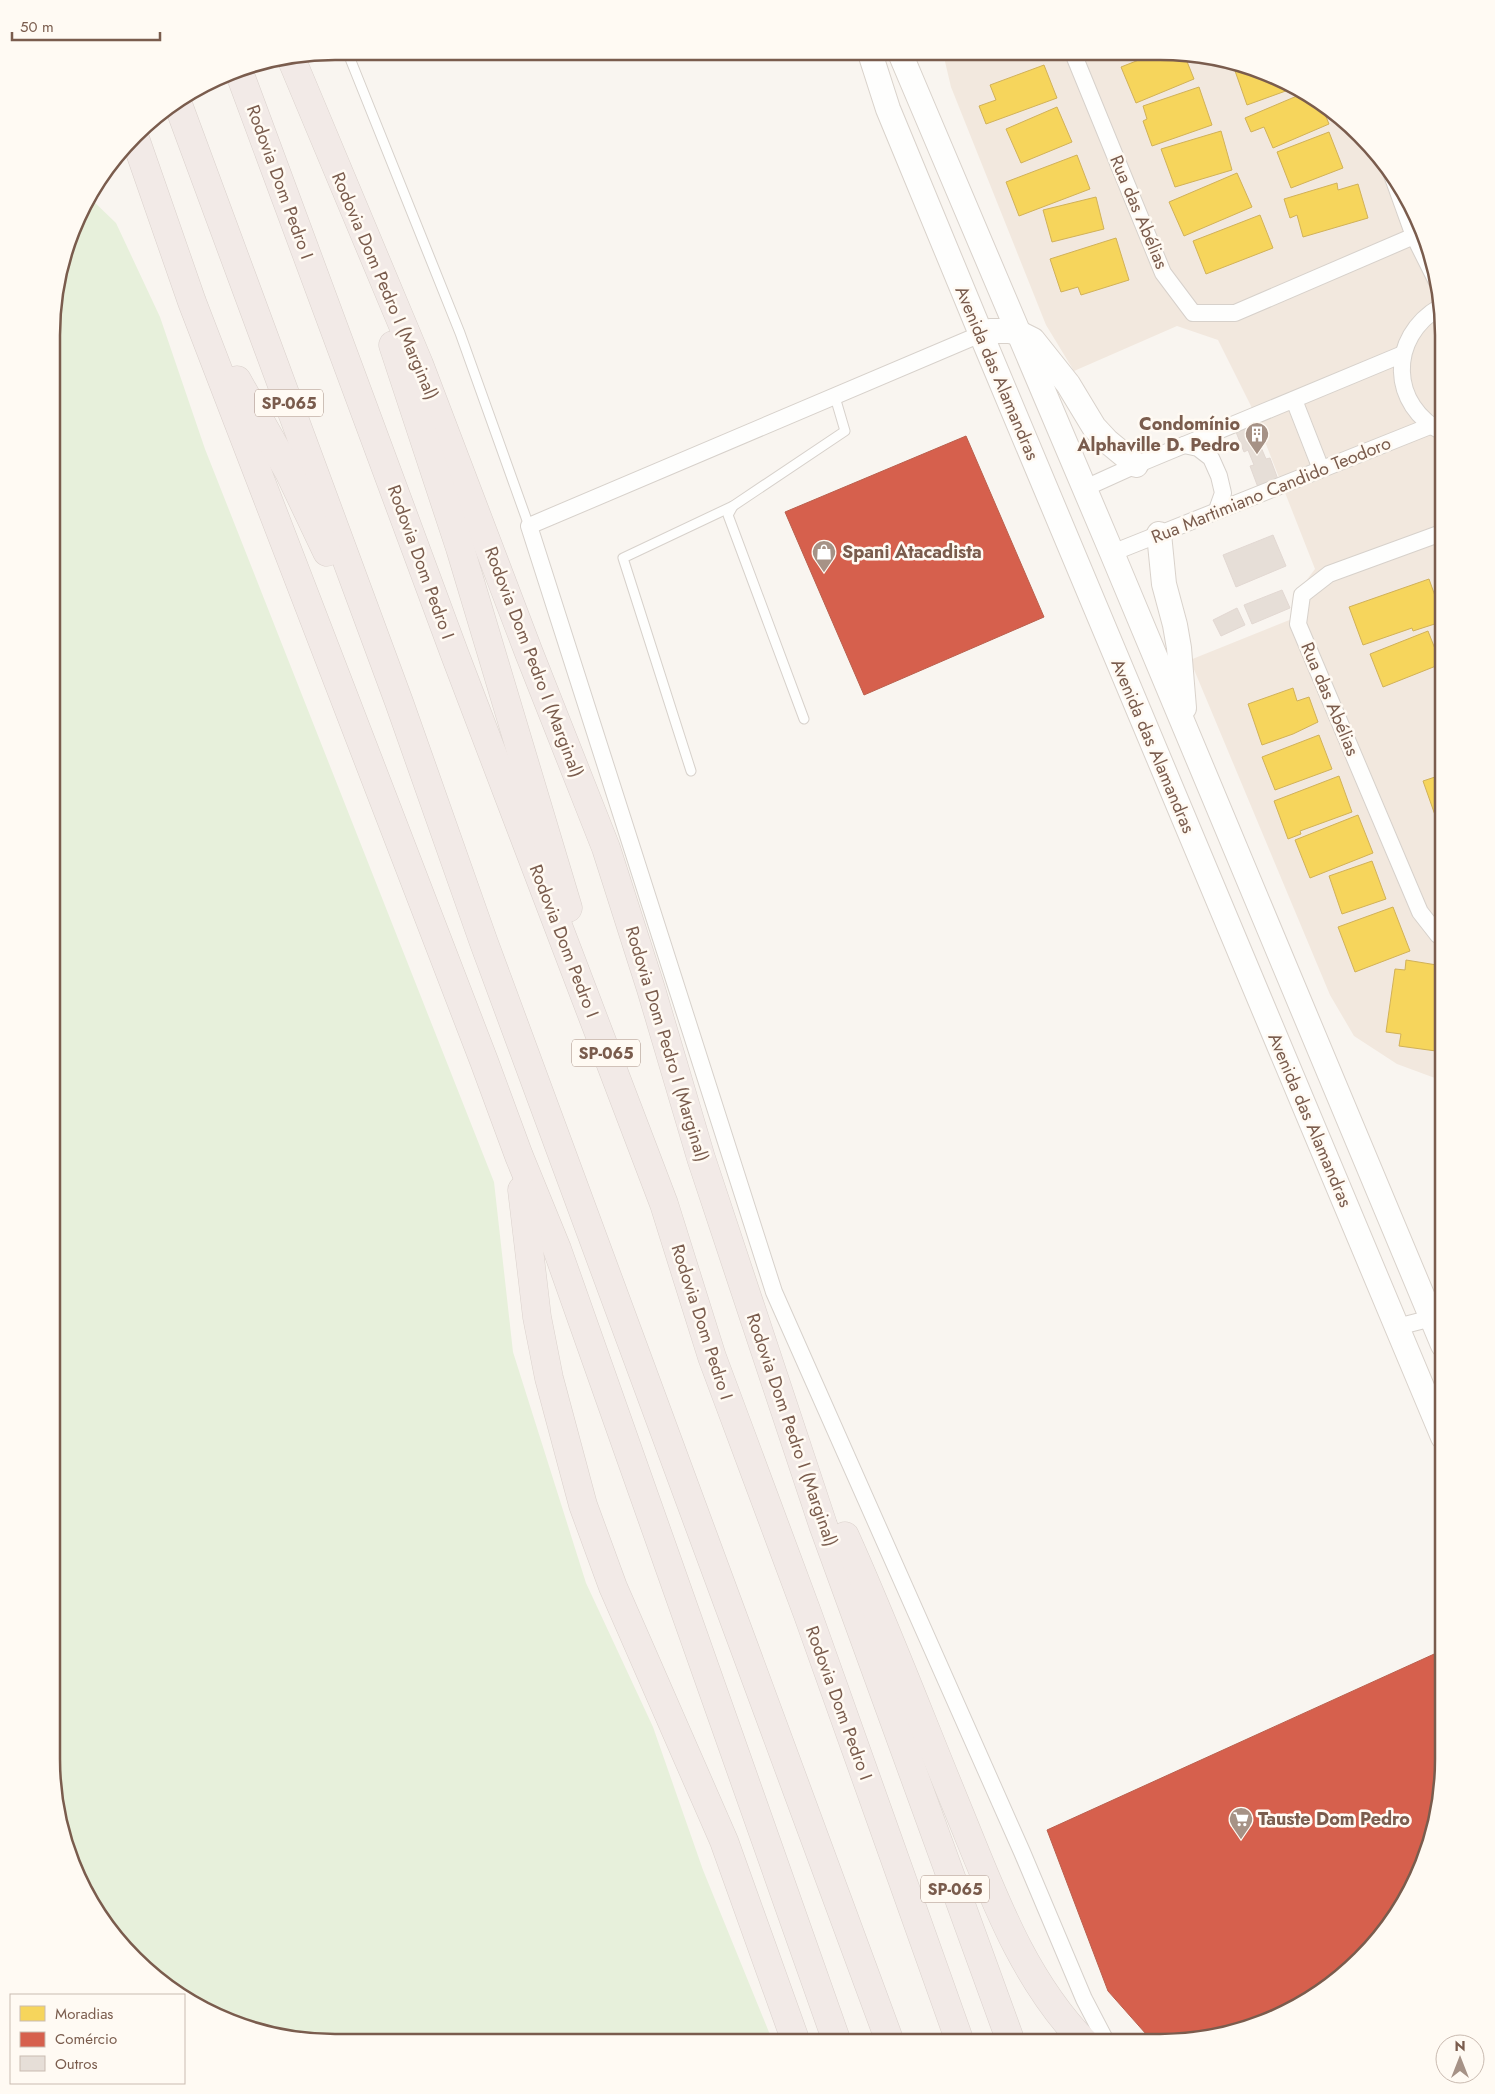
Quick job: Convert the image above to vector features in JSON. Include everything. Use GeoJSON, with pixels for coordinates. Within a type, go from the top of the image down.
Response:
{"type":"FeatureCollection","features":[{"type":"Feature","properties":{"kind":"highway","name":"Rodovia Dom Pedro I (Marginal)"},"geometry":{"type":"LineString","coordinates":[[293,63],[419,364],[529,653],[606,848],[652,989],[701,1158],[826,1535],[1008,2034]]}},
{"type":"Feature","properties":{"kind":"highway","name":"Rodovia Dom Pedro I"},"geometry":{"type":"LineString","coordinates":[[241,77],[455,655],[664,1204],[712,1357],[808,1615],[957,2034]]}},
{"type":"Feature","properties":{"kind":"highway","name":"SP-065"},"geometry":{"type":"LineString","coordinates":[[179,108],[399,702],[484,943],[887,2034]]}},
{"type":"Feature","properties":{"kind":"highway"},"geometry":{"type":"LineString","coordinates":[[137,145],[192,302],[484,1060],[519,1156],[557,1249],[834,2034]]}},
{"type":"Feature","properties":{"kind":"highway"},"geometry":{"type":"LineString","coordinates":[[327,148],[460,548],[635,1129]]}},
{"type":"Feature","properties":{"kind":"highway"},"geometry":{"type":"LineString","coordinates":[[192,302],[289,472],[399,702]]}},
{"type":"Feature","properties":{"kind":"highway"},"geometry":{"type":"LineString","coordinates":[[519,1156],[537,1317],[549,1378],[583,1505],[613,1587],[724,1841],[793,2034]]}},
{"type":"Feature","properties":{"kind":"highway"},"geometry":{"type":"LineString","coordinates":[[775,1381],[847,1538],[1001,1916],[1040,1988],[1077,2034]]}},
{"type":"Feature","properties":{"kind":"street","name":"Avenida das Alamandras"},"geometry":{"type":"LineString","coordinates":[[872,60],[888,109],[981,334],[1435,1418]]}},
{"type":"Feature","properties":{"kind":"street","name":"Avenida das Alamandras"},"geometry":{"type":"LineString","coordinates":[[903,60],[1083,489],[1112,552],[1240,858],[1435,1311]]}},
{"type":"Feature","properties":{"kind":"street","name":"Rua das Abélias"},"geometry":{"type":"LineString","coordinates":[[1076,60],[1163,273],[1193,313],[1235,313],[1414,236]]}},
{"type":"Feature","properties":{"kind":"street"},"geometry":{"type":"LineString","coordinates":[[1404,208],[1421,250]]}},
{"type":"Feature","properties":{"kind":"street"},"geometry":{"type":"LineString","coordinates":[[1434,311],[1427,315],[1412,332],[1403,354],[1401,374],[1406,394],[1416,412],[1435,428]]}},
{"type":"Feature","properties":{"kind":"street"},"geometry":{"type":"LineString","coordinates":[[1102,2034],[1084,1999],[1022,1852],[774,1292],[529,526],[981,334],[999,330],[1019,333],[1034,340],[1068,384],[1094,427],[1107,441],[1136,465]]}},
{"type":"Feature","properties":{"kind":"street"},"geometry":{"type":"LineString","coordinates":[[1083,489],[1136,465],[1403,354]]}},
{"type":"Feature","properties":{"kind":"street"},"geometry":{"type":"LineString","coordinates":[[1294,400],[1321,469]]}},
{"type":"Feature","properties":{"kind":"street","name":"Rua Martimiano Candido Teodoro"},"geometry":{"type":"LineString","coordinates":[[1112,552],[1321,469],[1435,431]]}},
{"type":"Feature","properties":{"kind":"street"},"geometry":{"type":"LineString","coordinates":[[1184,445],[1198,448],[1211,458],[1219,476],[1223,493],[1217,510]]}},
{"type":"Feature","properties":{"kind":"street"},"geometry":{"type":"LineString","coordinates":[[1158,534],[1164,584],[1179,648],[1186,730]]}},
{"type":"Feature","properties":{"kind":"street","name":"Rua das Abélias"},"geometry":{"type":"LineString","coordinates":[[1435,535],[1329,574],[1302,595],[1298,624],[1420,912],[1435,931]]}},
{"type":"Feature","properties":{"kind":"street"},"geometry":{"type":"LineString","coordinates":[[1206,872],[1226,872],[1240,858]]}},
{"type":"Feature","properties":{"kind":"street"},"geometry":{"type":"LineString","coordinates":[[1397,1327],[1435,1319]]}},
{"type":"Feature","properties":{"kind":"lane"},"geometry":{"type":"LineString","coordinates":[[351,60],[460,333],[529,526]]}},
{"type":"Feature","properties":{"kind":"lane"},"geometry":{"type":"LineString","coordinates":[[691,771],[623,558],[733,506],[845,431],[835,397]]}},
{"type":"Feature","properties":{"kind":"lane"},"geometry":{"type":"LineString","coordinates":[[733,506],[728,515],[804,719]]}},
{"type":"Feature","properties":{"kind":"shaded area"},"geometry":{"type":"Polygon","coordinates":[[[945,60],[1160,60],[1196,62],[1231,69],[1282,88],[1313,106],[1341,128],[1367,154],[1389,182],[1407,213],[1426,264],[1430,281],[1435,335],[1435,1078],[1397,1064],[1354,1036],[1330,995],[1190,660],[1292,619],[1297,593],[1315,569],[1251,406],[1218,340],[1177,326],[1074,371],[1046,325],[951,87],[945,60]]]}},
{"type":"Feature","properties":{"kind":"green space"},"geometry":{"type":"Polygon","coordinates":[[[94,202],[116,223],[160,317],[205,449],[494,1182],[513,1352],[586,1583],[653,1727],[703,1870],[770,2034],[335,2034],[299,2032],[264,2025],[213,2006],[182,1988],[154,1966],[128,1940],[106,1912],[88,1881],[81,1864],[65,1813],[60,1759],[60,335],[62,299],[69,264],[81,230],[94,202]]]}},
{"type":"Feature","properties":{"kind":"building: Moradias"},"geometry":{"type":"Polygon","coordinates":[[[1139,60],[1187,62],[1194,79],[1136,103],[1121,67],[1139,60]]]}},
{"type":"Feature","properties":{"kind":"building: Moradias"},"geometry":{"type":"Polygon","coordinates":[[[1044,65],[1057,98],[986,124],[979,106],[996,100],[990,85],[1044,65]]]}},
{"type":"Feature","properties":{"kind":"building: Moradias"},"geometry":{"type":"Polygon","coordinates":[[[1235,70],[1287,91],[1247,105],[1235,70]]]}},
{"type":"Feature","properties":{"kind":"building: Moradias"},"geometry":{"type":"Polygon","coordinates":[[[1199,87],[1212,125],[1152,146],[1143,121],[1147,119],[1143,106],[1199,87]]]}},
{"type":"Feature","properties":{"kind":"building: Moradias"},"geometry":{"type":"Polygon","coordinates":[[[1297,96],[1326,116],[1329,124],[1273,148],[1264,127],[1251,132],[1245,118],[1297,96]]]}},
{"type":"Feature","properties":{"kind":"building: Moradias"},"geometry":{"type":"Polygon","coordinates":[[[1057,107],[1072,142],[1021,163],[1006,129],[1057,107]]]}},
{"type":"Feature","properties":{"kind":"building: Moradias"},"geometry":{"type":"Polygon","coordinates":[[[1221,131],[1232,170],[1175,187],[1161,149],[1221,131]]]}},
{"type":"Feature","properties":{"kind":"building: Moradias"},"geometry":{"type":"Polygon","coordinates":[[[1329,132],[1343,168],[1291,188],[1277,152],[1329,132]]]}},
{"type":"Feature","properties":{"kind":"building: Moradias"},"geometry":{"type":"Polygon","coordinates":[[[1077,155],[1090,189],[1019,216],[1006,182],[1077,155]]]}},
{"type":"Feature","properties":{"kind":"building: Moradias"},"geometry":{"type":"Polygon","coordinates":[[[1237,173],[1252,207],[1184,236],[1169,202],[1237,173]]]}},
{"type":"Feature","properties":{"kind":"building: Moradias"},"geometry":{"type":"Polygon","coordinates":[[[1337,183],[1338,190],[1358,184],[1368,218],[1303,237],[1297,215],[1290,218],[1284,199],[1337,183]]]}},
{"type":"Feature","properties":{"kind":"building: Moradias"},"geometry":{"type":"Polygon","coordinates":[[[1096,197],[1104,229],[1052,242],[1043,210],[1096,197]]]}},
{"type":"Feature","properties":{"kind":"building: Moradias"},"geometry":{"type":"Polygon","coordinates":[[[1260,215],[1273,248],[1206,274],[1193,241],[1260,215]]]}},
{"type":"Feature","properties":{"kind":"building: Moradias"},"geometry":{"type":"Polygon","coordinates":[[[1116,238],[1129,280],[1081,295],[1078,287],[1061,292],[1050,259],[1116,238]]]}},
{"type":"Feature","properties":{"kind":"building: Moradias"},"geometry":{"type":"Polygon","coordinates":[[[1429,579],[1435,596],[1435,624],[1413,631],[1412,628],[1363,645],[1349,607],[1429,579]]]}},
{"type":"Feature","properties":{"kind":"building: Moradias"},"geometry":{"type":"Polygon","coordinates":[[[1428,631],[1435,649],[1435,666],[1383,687],[1370,654],[1428,631]]]}},
{"type":"Feature","properties":{"kind":"building: Moradias"},"geometry":{"type":"Polygon","coordinates":[[[1293,688],[1297,701],[1309,697],[1318,722],[1293,734],[1262,745],[1248,704],[1293,688]]]}},
{"type":"Feature","properties":{"kind":"building: Moradias"},"geometry":{"type":"Polygon","coordinates":[[[1319,735],[1332,769],[1275,790],[1262,757],[1319,735]]]}},
{"type":"Feature","properties":{"kind":"building: Moradias"},"geometry":{"type":"Polygon","coordinates":[[[1339,776],[1352,812],[1300,831],[1301,834],[1288,839],[1274,801],[1339,776]]]}},
{"type":"Feature","properties":{"kind":"building: Moradias"},"geometry":{"type":"Polygon","coordinates":[[[1435,777],[1435,815],[1423,781],[1435,777]]]}},
{"type":"Feature","properties":{"kind":"building: Moradias"},"geometry":{"type":"Polygon","coordinates":[[[1358,815],[1373,853],[1310,878],[1295,840],[1358,815]]]}},
{"type":"Feature","properties":{"kind":"building: Moradias"},"geometry":{"type":"Polygon","coordinates":[[[1372,861],[1386,899],[1342,914],[1329,876],[1372,861]]]}},
{"type":"Feature","properties":{"kind":"building: Moradias"},"geometry":{"type":"Polygon","coordinates":[[[1393,907],[1410,951],[1355,972],[1338,927],[1393,907]]]}},
{"type":"Feature","properties":{"kind":"building: Moradias"},"geometry":{"type":"Polygon","coordinates":[[[1406,960],[1435,965],[1435,1051],[1399,1046],[1401,1034],[1386,1032],[1395,969],[1405,970],[1406,960]]]}},
{"type":"Feature","properties":{"kind":"building: Comércio"},"geometry":{"type":"Polygon","coordinates":[[[966,436],[1044,617],[864,695],[785,512],[966,436]]]}},
{"type":"Feature","properties":{"kind":"building: Comércio","name":"Tauste Dom Pedro"},"geometry":{"type":"Polygon","coordinates":[[[1435,1654],[1433,1795],[1426,1830],[1407,1881],[1389,1912],[1367,1940],[1341,1966],[1313,1988],[1282,2006],[1231,2025],[1214,2029],[1196,2032],[1146,2034],[1108,1991],[1047,1830],[1435,1654]]]}},
{"type":"Feature","properties":{"kind":"building: Outros","name":"Condomínio Alphaville D. Pedro"},"geometry":{"type":"Polygon","coordinates":[[[1254,419],[1264,444],[1260,445],[1266,459],[1270,458],[1279,482],[1259,490],[1250,466],[1254,465],[1248,450],[1244,452],[1234,427],[1254,419]]]}},
{"type":"Feature","properties":{"kind":"building: Outros"},"geometry":{"type":"Polygon","coordinates":[[[1273,535],[1286,566],[1236,587],[1223,555],[1273,535]]]}},
{"type":"Feature","properties":{"kind":"building: Outros"},"geometry":{"type":"Polygon","coordinates":[[[1282,590],[1290,608],[1252,624],[1244,605],[1282,590]]]}},
{"type":"Feature","properties":{"kind":"building: Outros"},"geometry":{"type":"Polygon","coordinates":[[[1237,608],[1245,625],[1221,636],[1213,620],[1237,608]]]}},
{"type":"Feature","properties":{"kind":"place","name":"Condomínio Alphaville D. Pedro"},"geometry":{"type":"Point","coordinates":[1257,455]}},
{"type":"Feature","properties":{"kind":"place","name":"Spani Atacadista"},"geometry":{"type":"Point","coordinates":[824,573]}},
{"type":"Feature","properties":{"kind":"place","name":"Tauste Dom Pedro"},"geometry":{"type":"Point","coordinates":[1241,1840]}}]}
